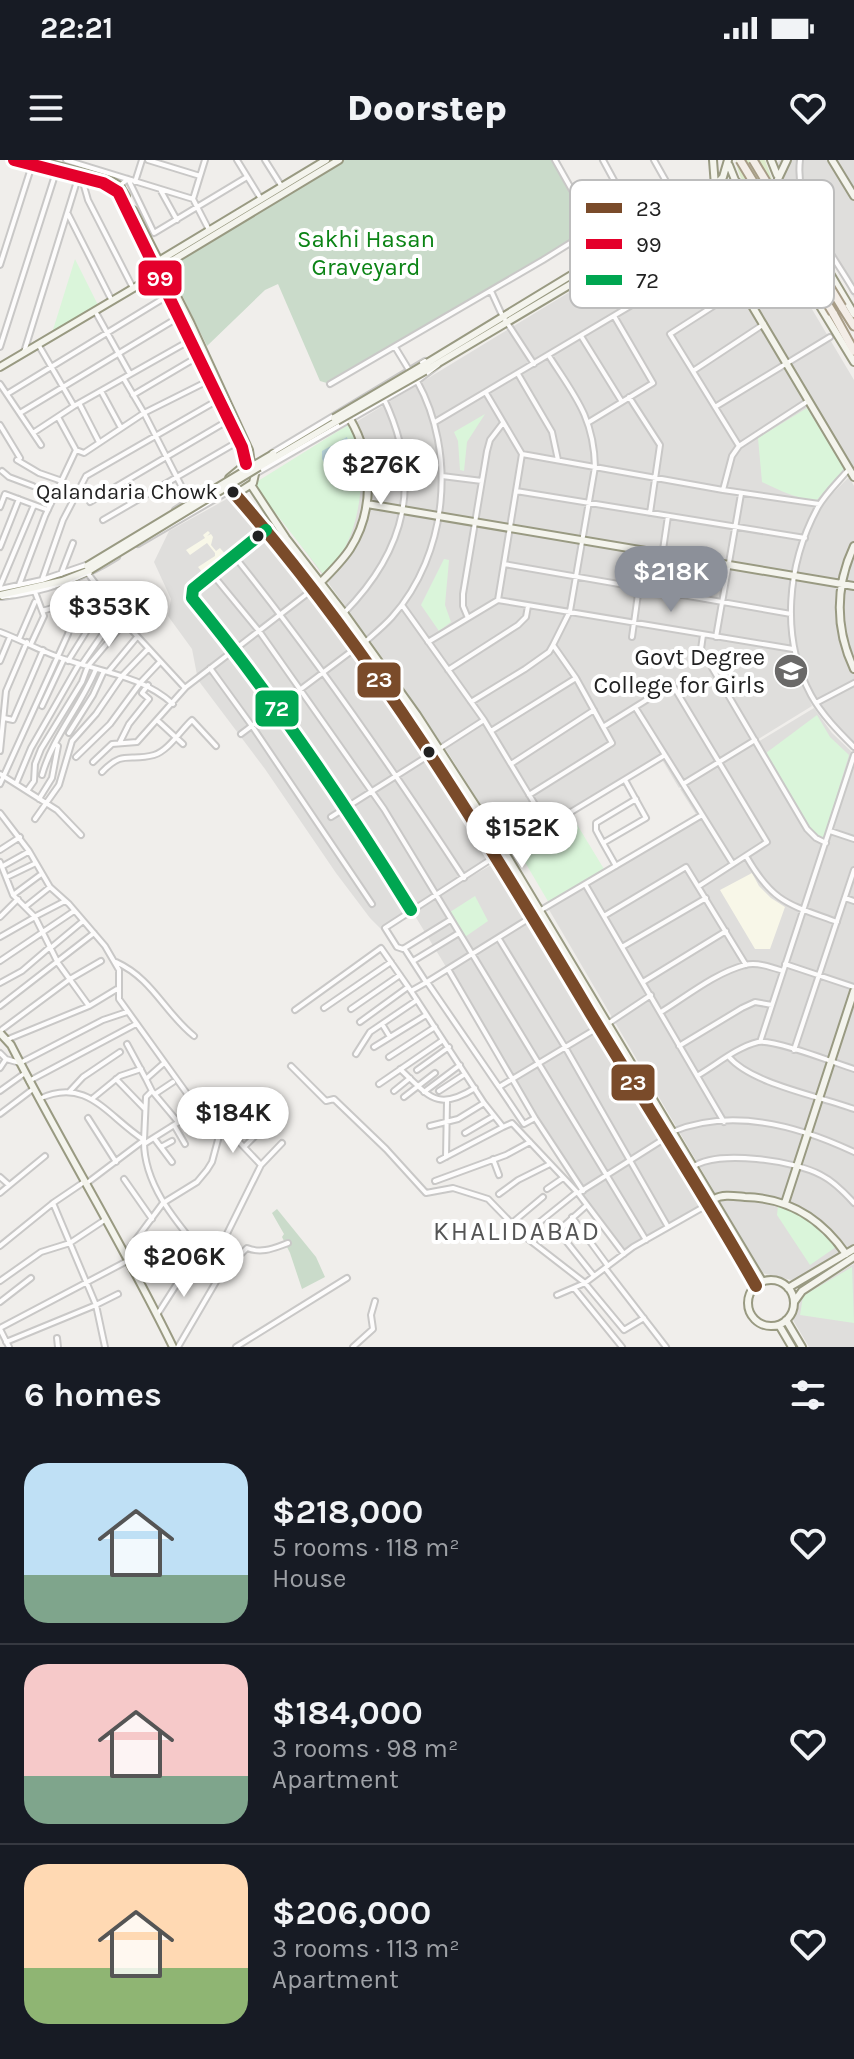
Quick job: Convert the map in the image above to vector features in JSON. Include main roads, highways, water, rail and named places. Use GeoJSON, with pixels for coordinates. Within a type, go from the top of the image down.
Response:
{"type":"FeatureCollection","features":[{"type":"Feature","properties":{"kind":"main road"},"geometry":{"type":"LineString","coordinates":[[14,160],[98,175],[118,188],[249,450],[250,464]]}},
{"type":"Feature","properties":{"kind":"main road"},"geometry":{"type":"LineString","coordinates":[[0,367],[133,288],[209,230],[326,160]]}},
{"type":"Feature","properties":{"kind":"main road"},"geometry":{"type":"LineString","coordinates":[[158,267],[339,160]]}},
{"type":"Feature","properties":{"kind":"main road"},"geometry":{"type":"LineString","coordinates":[[713,160],[715,180]]}},
{"type":"Feature","properties":{"kind":"main road"},"geometry":{"type":"LineString","coordinates":[[720,180],[728,160]]}},
{"type":"Feature","properties":{"kind":"main road"},"geometry":{"type":"LineString","coordinates":[[728,160],[735,180]]}},
{"type":"Feature","properties":{"kind":"main road"},"geometry":{"type":"LineString","coordinates":[[740,160],[752,180]]}},
{"type":"Feature","properties":{"kind":"main road"},"geometry":{"type":"LineString","coordinates":[[753,160],[765,180]]}},
{"type":"Feature","properties":{"kind":"main road"},"geometry":{"type":"LineString","coordinates":[[771,160],[778,179]]}},
{"type":"Feature","properties":{"kind":"main road"},"geometry":{"type":"LineString","coordinates":[[778,179],[787,160]]}},
{"type":"Feature","properties":{"kind":"main road"},"geometry":{"type":"LineString","coordinates":[[832,160],[854,196]]}},
{"type":"Feature","properties":{"kind":"main road"},"geometry":{"type":"LineString","coordinates":[[34,163],[118,188]]}},
{"type":"Feature","properties":{"kind":"main road"},"geometry":{"type":"LineString","coordinates":[[158,267],[255,474],[251,485],[244,490],[231,492]]}},
{"type":"Feature","properties":{"kind":"main road"},"geometry":{"type":"LineString","coordinates":[[0,592],[83,569],[423,368],[502,315],[570,275]]}},
{"type":"Feature","properties":{"kind":"main road"},"geometry":{"type":"LineString","coordinates":[[834,280],[854,314]]}},
{"type":"Feature","properties":{"kind":"main road"},"geometry":{"type":"LineString","coordinates":[[423,368],[440,363],[570,284]]}},
{"type":"Feature","properties":{"kind":"main road"},"geometry":{"type":"LineString","coordinates":[[834,294],[854,326]]}},
{"type":"Feature","properties":{"kind":"main road"},"geometry":{"type":"LineString","coordinates":[[755,308],[854,477]]}},
{"type":"Feature","properties":{"kind":"main road"},"geometry":{"type":"LineString","coordinates":[[821,308],[854,362]]}},
{"type":"Feature","properties":{"kind":"main road"},"geometry":{"type":"LineString","coordinates":[[830,308],[854,351]]}},
{"type":"Feature","properties":{"kind":"main road"},"geometry":{"type":"LineString","coordinates":[[321,582],[350,549],[367,504],[365,453],[359,434],[347,420]]}},
{"type":"Feature","properties":{"kind":"main road"},"geometry":{"type":"LineString","coordinates":[[250,464],[229,478],[227,487],[278,544],[358,647],[431,753],[599,1027],[714,1199],[759,1284]]}},
{"type":"Feature","properties":{"kind":"main road"},"geometry":{"type":"LineString","coordinates":[[251,485],[286,538],[380,662],[480,812],[609,1023],[707,1205],[759,1284]]}},
{"type":"Feature","properties":{"kind":"main road"},"geometry":{"type":"LineString","coordinates":[[367,504],[854,586]]}},
{"type":"Feature","properties":{"kind":"main road"},"geometry":{"type":"LineString","coordinates":[[278,544],[286,538]]}},
{"type":"Feature","properties":{"kind":"main road"},"geometry":{"type":"LineString","coordinates":[[854,546],[841,584],[842,634],[854,669]]}},
{"type":"Feature","properties":{"kind":"main road"},"geometry":{"type":"LineString","coordinates":[[372,667],[380,662]]}},
{"type":"Feature","properties":{"kind":"main road"},"geometry":{"type":"LineString","coordinates":[[408,721],[417,715]]}},
{"type":"Feature","properties":{"kind":"main road"},"geometry":{"type":"LineString","coordinates":[[472,817],[480,812]]}},
{"type":"Feature","properties":{"kind":"main road"},"geometry":{"type":"LineString","coordinates":[[557,956],[565,951]]}},
{"type":"Feature","properties":{"kind":"main road"},"geometry":{"type":"LineString","coordinates":[[785,1203],[854,989]]}},
{"type":"Feature","properties":{"kind":"main road"},"geometry":{"type":"LineString","coordinates":[[0,1032],[87,1182],[176,1347]]}},
{"type":"Feature","properties":{"kind":"main road"},"geometry":{"type":"LineString","coordinates":[[714,1199],[720,1196],[760,1197],[785,1203],[807,1213],[822,1225],[851,1259]]}},
{"type":"Feature","properties":{"kind":"main road"},"geometry":{"type":"LineString","coordinates":[[794,1302],[788,1288],[777,1281],[759,1284],[749,1296],[750,1314],[761,1324],[779,1325],[786,1320],[802,1291],[851,1259],[854,1249]]}},
{"type":"Feature","properties":{"kind":"main road"},"geometry":{"type":"LineString","coordinates":[[788,1288],[851,1259]]}},
{"type":"Feature","properties":{"kind":"main road"},"geometry":{"type":"LineString","coordinates":[[786,1320],[802,1347]]}},
{"type":"Feature","properties":{"kind":"main road"},"geometry":{"type":"LineString","coordinates":[[779,1325],[792,1347]]}},
{"type":"Feature","properties":{"kind":"water"},"geometry":{"type":"Polygon","coordinates":[[[347,437],[352,457],[341,473],[328,469],[322,459],[322,451],[347,437]]]}},
{"type":"Feature","properties":{"kind":"place","name":"Qalandaria Chowk"},"geometry":{"type":"Point","coordinates":[233,492]}},
{"type":"Feature","properties":{"kind":"place","name":"Govt Degree College for Girls"},"geometry":{"type":"Point","coordinates":[791,671]}},
{"type":"Feature","properties":{"kind":"district","name":"KHALIDABAD"},"geometry":{"type":"Point","coordinates":[517,1231]}},
{"type":"Feature","properties":{"kind":"park label","name":"Sakhi Hasan Graveyard"},"geometry":{"type":"Point","coordinates":[366,253]}}]}
